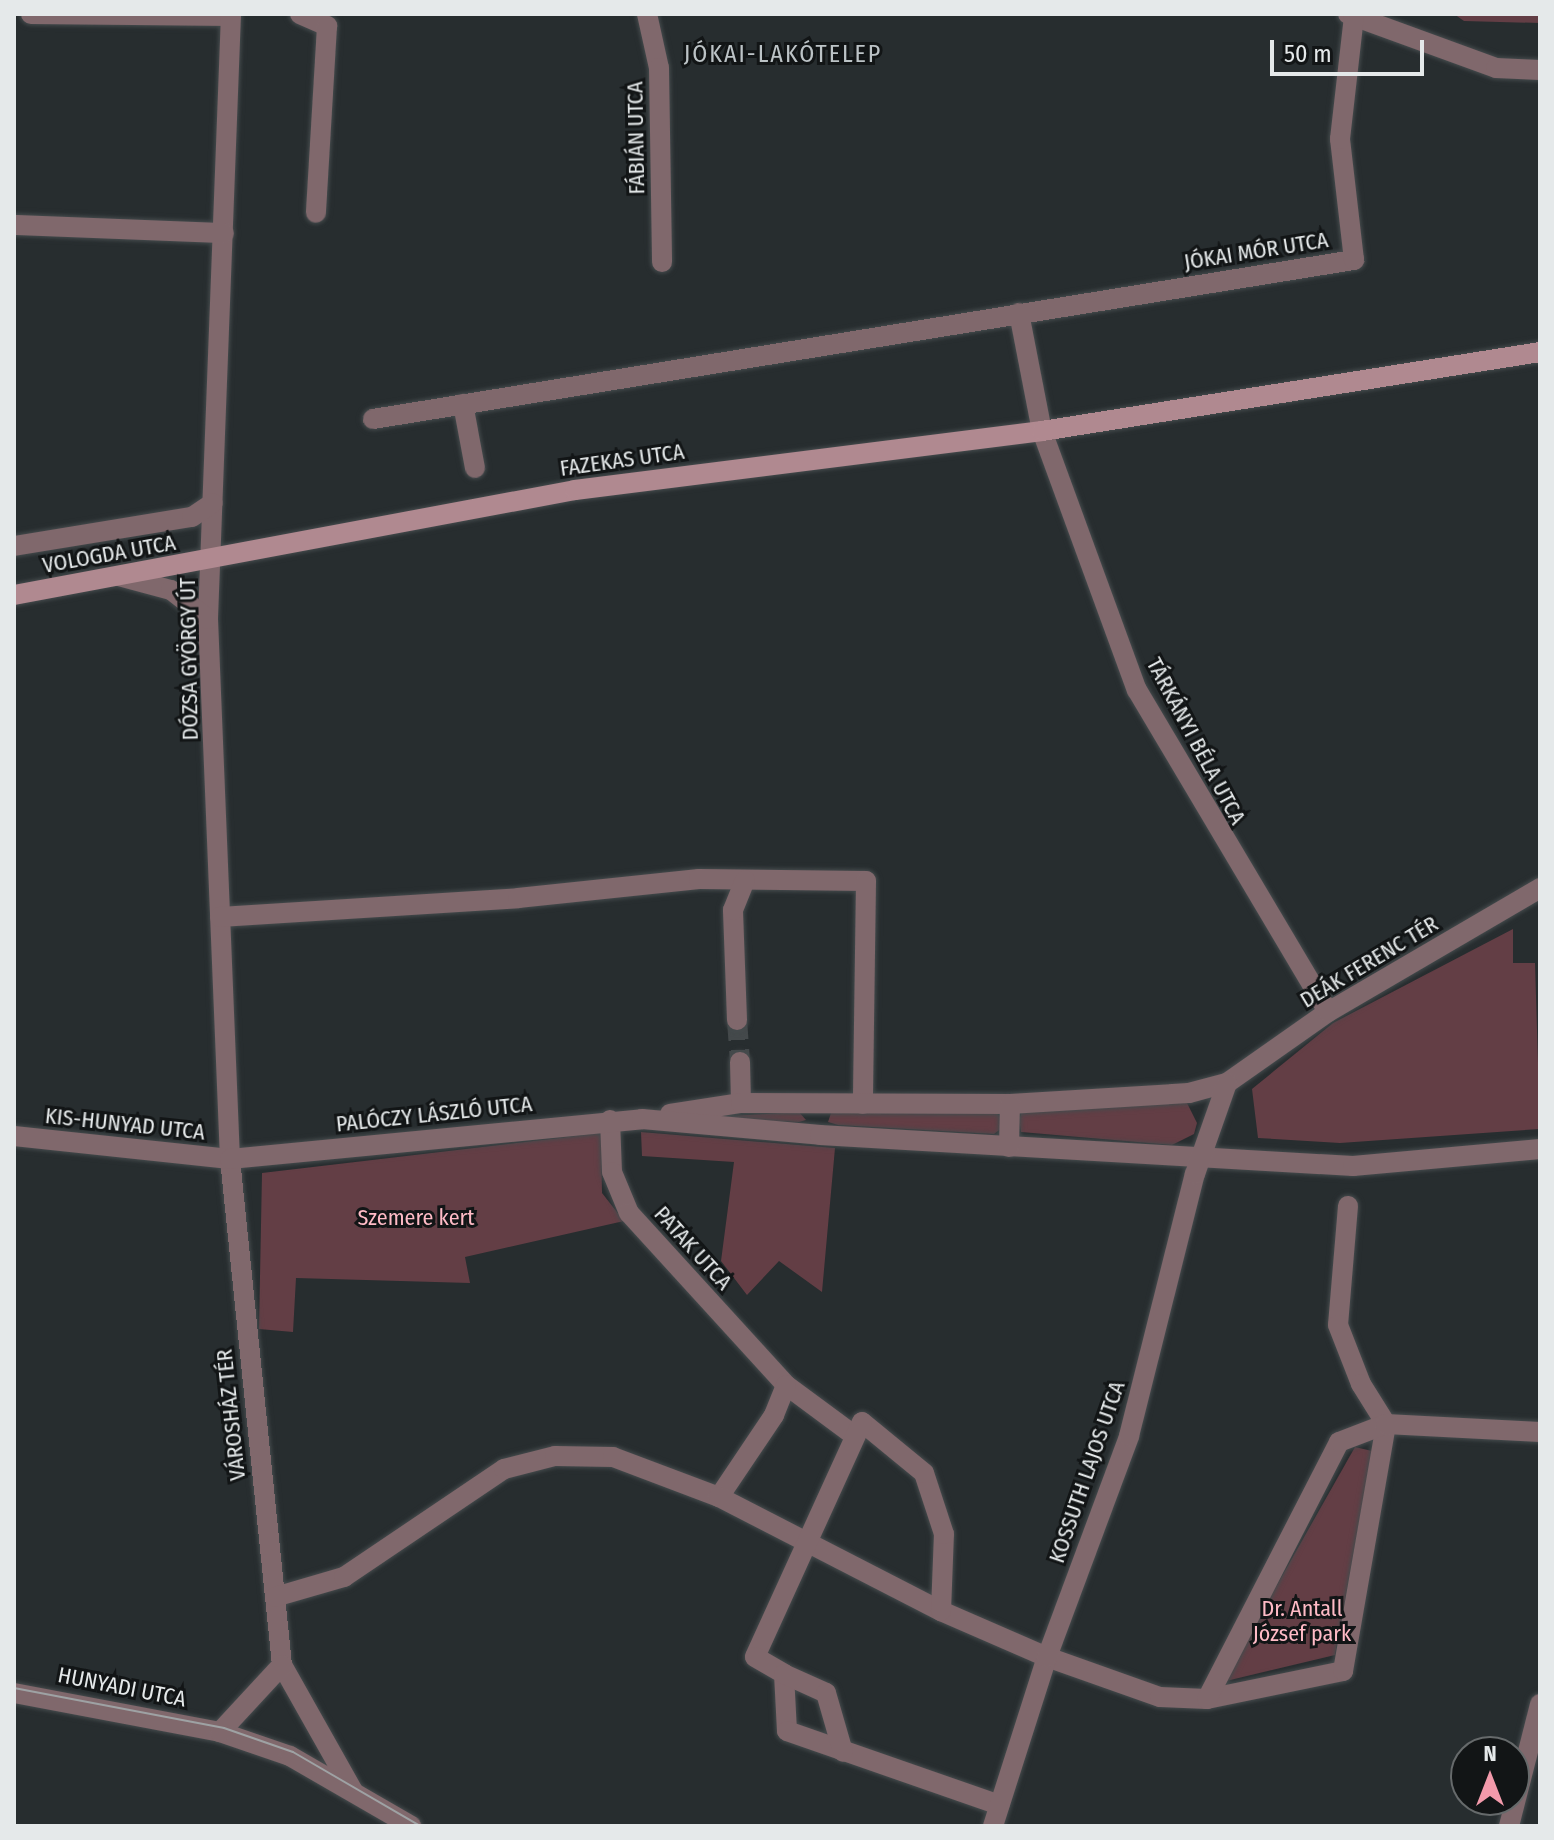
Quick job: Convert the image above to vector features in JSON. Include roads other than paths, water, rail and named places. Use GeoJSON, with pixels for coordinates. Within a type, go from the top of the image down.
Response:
{"type":"FeatureCollection","features":[{"type":"Feature","properties":{"kind":"street"},"geometry":{"type":"LineString","coordinates":[[31,14],[231,15]]}},
{"type":"Feature","properties":{"kind":"street"},"geometry":{"type":"LineString","coordinates":[[300,14],[327,26],[316,213]]}},
{"type":"Feature","properties":{"kind":"street","name":"FÁBIÁN UTCA"},"geometry":{"type":"LineString","coordinates":[[647,14],[659,68],[662,262]]}},
{"type":"Feature","properties":{"kind":"street","name":"DÓZSA GYÖRGY ÚT"},"geometry":{"type":"LineString","coordinates":[[230,1159],[208,619],[231,15]]}},
{"type":"Feature","properties":{"kind":"street"},"geometry":{"type":"LineString","coordinates":[[1351,16],[1496,68],[1540,70]]}},
{"type":"Feature","properties":{"kind":"street","name":"JÓKAI MÓR UTCA"},"geometry":{"type":"LineString","coordinates":[[1019,313],[1354,260],[1340,139],[1351,16]]}},
{"type":"Feature","properties":{"kind":"street"},"geometry":{"type":"LineString","coordinates":[[14,225],[224,233]]}},
{"type":"Feature","properties":{"kind":"street"},"geometry":{"type":"LineString","coordinates":[[373,419],[1019,313]]}},
{"type":"Feature","properties":{"kind":"street","name":"TÁRKÁNYI BÉLA UTCA"},"geometry":{"type":"LineString","coordinates":[[1019,313],[1042,431],[1137,690],[1328,1012]]}},
{"type":"Feature","properties":{"kind":"street"},"geometry":{"type":"LineString","coordinates":[[1042,431],[1540,352]]}},
{"type":"Feature","properties":{"kind":"street"},"geometry":{"type":"LineString","coordinates":[[463,404],[475,468]]}},
{"type":"Feature","properties":{"kind":"street","name":"FAZEKAS UTCA"},"geometry":{"type":"LineString","coordinates":[[212,560],[575,490],[1042,431]]}},
{"type":"Feature","properties":{"kind":"street"},"geometry":{"type":"LineString","coordinates":[[14,546],[192,517],[213,503]]}},
{"type":"Feature","properties":{"kind":"street","name":"VOLOGDA UTCA"},"geometry":{"type":"LineString","coordinates":[[14,595],[212,560]]}},
{"type":"Feature","properties":{"kind":"street"},"geometry":{"type":"LineString","coordinates":[[119,576],[171,590],[208,619]]}},
{"type":"Feature","properties":{"kind":"street"},"geometry":{"type":"LineString","coordinates":[[220,917],[518,898],[699,879],[866,881],[863,1104]]}},
{"type":"Feature","properties":{"kind":"street"},"geometry":{"type":"LineString","coordinates":[[737,1020],[733,910],[745,880]]}},
{"type":"Feature","properties":{"kind":"street","name":"DEÁK FERENC TÉR"},"geometry":{"type":"LineString","coordinates":[[1227,1083],[1328,1012],[1540,888]]}},
{"type":"Feature","properties":{"kind":"street"},"geometry":{"type":"LineString","coordinates":[[740,1062],[741,1103]]}},
{"type":"Feature","properties":{"kind":"street","name":"PALÓCZY LÁSZLÓ UTCA"},"geometry":{"type":"LineString","coordinates":[[642,1119],[741,1103],[1010,1104],[1189,1093],[1227,1083]]}},
{"type":"Feature","properties":{"kind":"street","name":"KOSSUTH LAJOS UTCA"},"geometry":{"type":"LineString","coordinates":[[993,1826],[1047,1657],[1129,1436],[1200,1156],[1227,1083]]}},
{"type":"Feature","properties":{"kind":"street"},"geometry":{"type":"LineString","coordinates":[[818,1104],[820,1135]]}},
{"type":"Feature","properties":{"kind":"street"},"geometry":{"type":"LineString","coordinates":[[1009,1147],[1010,1104]]}},
{"type":"Feature","properties":{"kind":"street","name":"PALÓCZY LÁSZLÓ UTCA"},"geometry":{"type":"LineString","coordinates":[[230,1159],[642,1119],[820,1135],[1353,1166],[1540,1149]]}},
{"type":"Feature","properties":{"kind":"street","name":"PATAK UTCA"},"geometry":{"type":"LineString","coordinates":[[610,1120],[612,1172],[629,1213],[786,1385],[855,1436]]}},
{"type":"Feature","properties":{"kind":"street","name":"KIS-HUNYAD UTCA"},"geometry":{"type":"LineString","coordinates":[[14,1136],[230,1159]]}},
{"type":"Feature","properties":{"kind":"street","name":"VÁROSHÁZ TÉR"},"geometry":{"type":"LineString","coordinates":[[230,1159],[282,1665],[353,1791]]}},
{"type":"Feature","properties":{"kind":"street"},"geometry":{"type":"LineString","coordinates":[[275,1597],[344,1577],[504,1469],[555,1456],[613,1457],[719,1497],[941,1611],[1047,1657],[1160,1697],[1207,1699],[1343,1671],[1386,1424],[1361,1384],[1338,1325],[1348,1206]]}},
{"type":"Feature","properties":{"kind":"street"},"geometry":{"type":"LineString","coordinates":[[719,1497],[774,1415],[786,1385]]}},
{"type":"Feature","properties":{"kind":"street"},"geometry":{"type":"LineString","coordinates":[[843,1752],[826,1693],[755,1657],[862,1422],[924,1473],[944,1534],[941,1611]]}},
{"type":"Feature","properties":{"kind":"street"},"geometry":{"type":"LineString","coordinates":[[1207,1699],[1339,1442],[1386,1424],[1540,1432]]}},
{"type":"Feature","properties":{"kind":"street"},"geometry":{"type":"LineString","coordinates":[[220,1732],[282,1665]]}},
{"type":"Feature","properties":{"kind":"street"},"geometry":{"type":"LineString","coordinates":[[784,1674],[787,1731],[1000,1805]]}},
{"type":"Feature","properties":{"kind":"street","name":"HUNYADI UTCA"},"geometry":{"type":"LineString","coordinates":[[14,1693],[220,1732]]}},
{"type":"Feature","properties":{"kind":"street"},"geometry":{"type":"LineString","coordinates":[[1509,1826],[1540,1704]]}},
{"type":"Feature","properties":{"kind":"street","name":"VÁROSHÁZ TÉR"},"geometry":{"type":"LineString","coordinates":[[220,1732],[290,1756],[411,1826]]}},
{"type":"Feature","properties":{"kind":"tunnel"},"geometry":{"type":"LineString","coordinates":[[737,1020],[740,1062]]}},
{"type":"Feature","properties":{"kind":"tram line"},"geometry":{"type":"LineString","coordinates":[[14,1688],[224,1728],[293,1752],[420,1826]]}},
{"type":"Feature","properties":{"kind":"district","name":"JÓKAI-LAKÓTELEP"},"geometry":{"type":"Point","coordinates":[783,55]}},
{"type":"Feature","properties":{"kind":"park label","name":"Szemere kert"},"geometry":{"type":"Point","coordinates":[416,1218]}},
{"type":"Feature","properties":{"kind":"park label","name":"Dr. Antall József park"},"geometry":{"type":"Point","coordinates":[1302,1620]}}]}
